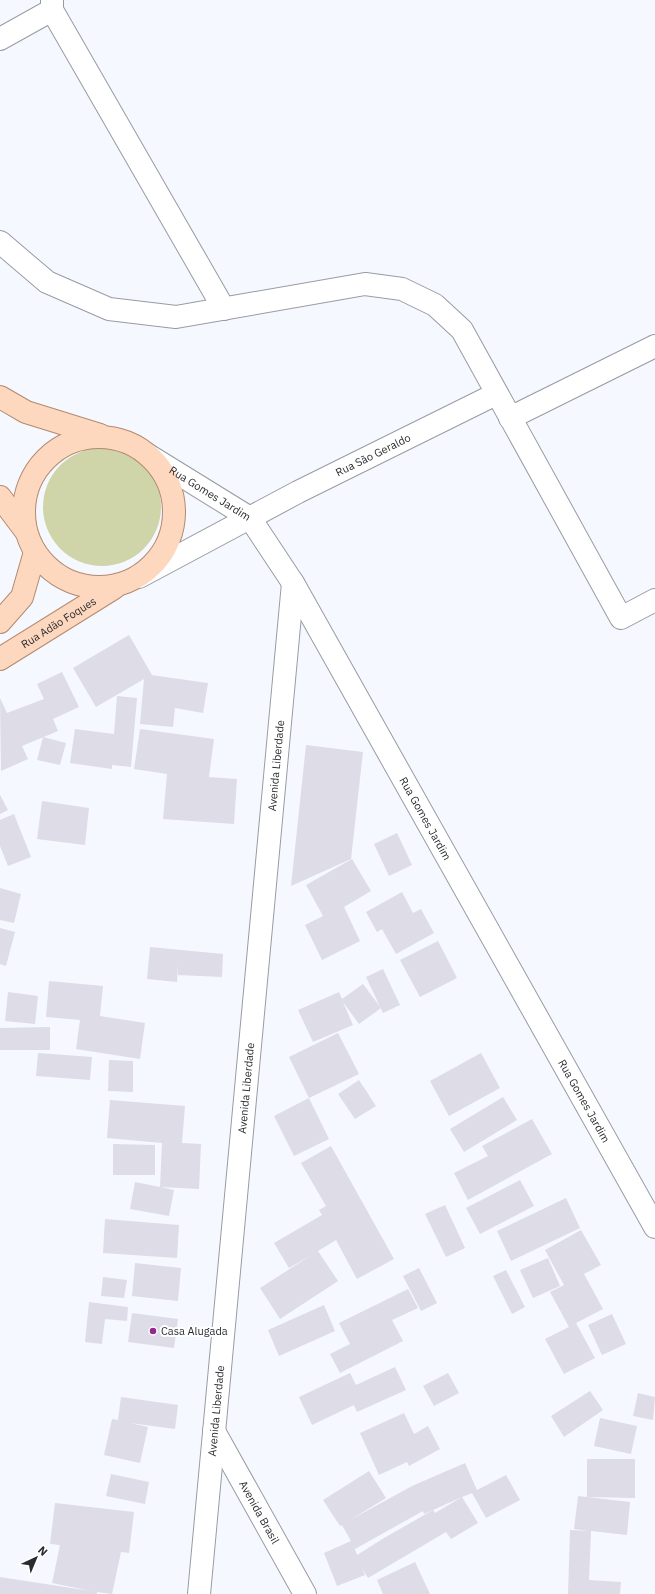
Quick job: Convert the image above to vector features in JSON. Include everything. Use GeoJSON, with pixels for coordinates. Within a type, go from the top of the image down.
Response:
{"type":"FeatureCollection","features":[{"type":"Feature","properties":{"kind":"main road"},"geometry":{"type":"LineString","coordinates":[[0,397],[26,412],[105,437],[128,442],[148,455],[166,474],[173,495],[175,519],[170,542],[157,562],[139,577],[117,586],[94,588],[70,582],[50,570],[35,552],[26,530],[0,496]]}},
{"type":"Feature","properties":{"kind":"main road"},"geometry":{"type":"LineString","coordinates":[[26,530],[24,506],[25,499],[29,483],[41,463],[59,448],[81,439],[105,437]]}},
{"type":"Feature","properties":{"kind":"main road"},"geometry":{"type":"LineString","coordinates":[[0,622],[22,597],[35,552]]}},
{"type":"Feature","properties":{"kind":"main road","name":"Rua Adão Foques"},"geometry":{"type":"LineString","coordinates":[[0,659],[117,586]]}},
{"type":"Feature","properties":{"kind":"street"},"geometry":{"type":"LineString","coordinates":[[0,39],[52,5],[224,309]]}},
{"type":"Feature","properties":{"kind":"street"},"geometry":{"type":"LineString","coordinates":[[0,242],[47,282],[109,310],[176,317],[365,284],[402,289],[435,305],[462,330],[621,618],[655,600]]}},
{"type":"Feature","properties":{"kind":"street"},"geometry":{"type":"LineString","coordinates":[[510,418],[655,346]]}},
{"type":"Feature","properties":{"kind":"street","name":"Rua São Geraldo"},"geometry":{"type":"LineString","coordinates":[[250,518],[298,492],[496,394]]}},
{"type":"Feature","properties":{"kind":"street","name":"Rua Gomes Jardim"},"geometry":{"type":"LineString","coordinates":[[148,455],[250,518],[293,583],[655,1227]]}},
{"type":"Feature","properties":{"kind":"street"},"geometry":{"type":"LineString","coordinates":[[139,577],[250,518]]}},
{"type":"Feature","properties":{"kind":"street","name":"Avenida Liberdade"},"geometry":{"type":"LineString","coordinates":[[199,1594],[293,583]]}},
{"type":"Feature","properties":{"kind":"street","name":"Avenida Brasil"},"geometry":{"type":"LineString","coordinates":[[214,1431],[305,1594]]}},
{"type":"Feature","properties":{"kind":"green space"},"geometry":{"type":"Polygon","coordinates":[[[102,448],[125,452],[144,465],[157,484],[161,507],[157,530],[144,549],[125,562],[102,566],[79,562],[60,549],[47,530],[43,507],[47,484],[60,465],[79,452],[102,448]]]}},
{"type":"Feature","properties":{"kind":"building"},"geometry":{"type":"Polygon","coordinates":[[[129,635],[151,675],[208,683],[203,713],[175,708],[173,727],[140,724],[144,679],[96,707],[73,668],[129,635]]]}},
{"type":"Feature","properties":{"kind":"building"},"geometry":{"type":"Polygon","coordinates":[[[62,672],[79,707],[53,719],[58,731],[22,746],[28,759],[1,771],[0,698],[7,713],[44,699],[37,684],[62,672]]]}},
{"type":"Feature","properties":{"kind":"building"},"geometry":{"type":"Polygon","coordinates":[[[117,696],[137,698],[131,767],[112,765],[112,769],[70,763],[75,729],[114,734],[117,696]]]}},
{"type":"Feature","properties":{"kind":"building"},"geometry":{"type":"Polygon","coordinates":[[[140,729],[214,739],[209,777],[237,779],[234,824],[163,819],[167,774],[134,769],[140,729]]]}},
{"type":"Feature","properties":{"kind":"building"},"geometry":{"type":"Polygon","coordinates":[[[43,737],[66,743],[60,765],[37,760],[43,737]]]}},
{"type":"Feature","properties":{"kind":"building"},"geometry":{"type":"Polygon","coordinates":[[[306,745],[363,752],[351,859],[291,886],[306,745]]]}},
{"type":"Feature","properties":{"kind":"building"},"geometry":{"type":"Polygon","coordinates":[[[0,795],[8,810],[0,814],[0,795]]]}},
{"type":"Feature","properties":{"kind":"building"},"geometry":{"type":"Polygon","coordinates":[[[42,801],[89,808],[85,845],[37,839],[42,801]]]}},
{"type":"Feature","properties":{"kind":"building"},"geometry":{"type":"Polygon","coordinates":[[[14,814],[31,857],[8,866],[0,846],[0,820],[14,814]]]}},
{"type":"Feature","properties":{"kind":"building"},"geometry":{"type":"Polygon","coordinates":[[[397,833],[412,865],[389,876],[374,844],[397,833]]]}},
{"type":"Feature","properties":{"kind":"building"},"geometry":{"type":"Polygon","coordinates":[[[352,859],[371,891],[344,907],[360,941],[322,960],[305,925],[323,916],[306,885],[352,859]]]}},
{"type":"Feature","properties":{"kind":"building"},"geometry":{"type":"Polygon","coordinates":[[[0,888],[21,894],[14,923],[0,920],[0,888]]]}},
{"type":"Feature","properties":{"kind":"building"},"geometry":{"type":"Polygon","coordinates":[[[402,892],[413,913],[421,909],[434,933],[396,954],[382,929],[377,932],[366,912],[402,892]]]}},
{"type":"Feature","properties":{"kind":"building"},"geometry":{"type":"Polygon","coordinates":[[[0,928],[15,932],[6,966],[0,964],[0,928]]]}},
{"type":"Feature","properties":{"kind":"building"},"geometry":{"type":"Polygon","coordinates":[[[438,941],[457,978],[420,997],[400,960],[438,941]]]}},
{"type":"Feature","properties":{"kind":"building"},"geometry":{"type":"Polygon","coordinates":[[[150,947],[223,954],[222,977],[178,975],[178,965],[177,982],[147,979],[150,947]]]}},
{"type":"Feature","properties":{"kind":"building"},"geometry":{"type":"Polygon","coordinates":[[[383,969],[400,1005],[383,1013],[366,977],[383,969]]]}},
{"type":"Feature","properties":{"kind":"building"},"geometry":{"type":"Polygon","coordinates":[[[49,981],[103,986],[100,1016],[145,1023],[140,1059],[76,1049],[80,1020],[46,1017],[49,981]]]}},
{"type":"Feature","properties":{"kind":"building"},"geometry":{"type":"Polygon","coordinates":[[[363,984],[381,1008],[359,1024],[343,1002],[353,1025],[313,1042],[298,1010],[339,992],[342,999],[363,984]]]}},
{"type":"Feature","properties":{"kind":"building"},"geometry":{"type":"Polygon","coordinates":[[[8,992],[38,996],[35,1024],[5,1021],[8,992]]]}},
{"type":"Feature","properties":{"kind":"building"},"geometry":{"type":"Polygon","coordinates":[[[50,1027],[50,1050],[0,1050],[0,1028],[50,1027]]]}},
{"type":"Feature","properties":{"kind":"building"},"geometry":{"type":"Polygon","coordinates":[[[338,1033],[359,1074],[309,1098],[289,1057],[338,1033]]]}},
{"type":"Feature","properties":{"kind":"building"},"geometry":{"type":"Polygon","coordinates":[[[38,1053],[92,1057],[90,1080],[36,1076],[38,1053]]]}},
{"type":"Feature","properties":{"kind":"building"},"geometry":{"type":"Polygon","coordinates":[[[481,1053],[500,1088],[449,1116],[430,1081],[481,1053]]]}},
{"type":"Feature","properties":{"kind":"building"},"geometry":{"type":"Polygon","coordinates":[[[109,1060],[133,1061],[133,1092],[108,1091],[109,1060]]]}},
{"type":"Feature","properties":{"kind":"building"},"geometry":{"type":"Polygon","coordinates":[[[359,1080],[376,1106],[355,1119],[338,1094],[359,1080]]]}},
{"type":"Feature","properties":{"kind":"building"},"geometry":{"type":"Polygon","coordinates":[[[503,1097],[517,1120],[464,1152],[450,1129],[503,1097]]]}},
{"type":"Feature","properties":{"kind":"building"},"geometry":{"type":"Polygon","coordinates":[[[309,1098],[329,1139],[294,1156],[274,1116],[309,1098]]]}},
{"type":"Feature","properties":{"kind":"building"},"geometry":{"type":"Polygon","coordinates":[[[110,1100],[185,1106],[182,1143],[201,1144],[199,1189],[161,1187],[174,1190],[169,1216],[130,1209],[135,1182],[160,1187],[162,1143],[107,1138],[110,1100]]]}},
{"type":"Feature","properties":{"kind":"building"},"geometry":{"type":"Polygon","coordinates":[[[532,1119],[552,1154],[468,1200],[454,1173],[488,1156],[482,1146],[532,1119]]]}},
{"type":"Feature","properties":{"kind":"building"},"geometry":{"type":"Polygon","coordinates":[[[113,1144],[155,1145],[155,1175],[113,1175],[113,1144]]]}},
{"type":"Feature","properties":{"kind":"building"},"geometry":{"type":"Polygon","coordinates":[[[331,1146],[394,1259],[357,1279],[336,1240],[318,1251],[338,1281],[280,1319],[260,1288],[310,1256],[289,1268],[274,1243],[322,1215],[319,1210],[326,1206],[301,1163],[331,1146]]]}},
{"type":"Feature","properties":{"kind":"building"},"geometry":{"type":"Polygon","coordinates":[[[520,1180],[534,1206],[480,1234],[466,1208],[520,1180]]]}},
{"type":"Feature","properties":{"kind":"building"},"geometry":{"type":"Polygon","coordinates":[[[566,1198],[580,1228],[511,1261],[497,1231],[566,1198]]]}},
{"type":"Feature","properties":{"kind":"building"},"geometry":{"type":"Polygon","coordinates":[[[445,1205],[465,1248],[446,1257],[425,1214],[445,1205]]]}},
{"type":"Feature","properties":{"kind":"building"},"geometry":{"type":"Polygon","coordinates":[[[105,1219],[179,1225],[177,1258],[103,1253],[105,1219]]]}},
{"type":"Feature","properties":{"kind":"building"},"geometry":{"type":"Polygon","coordinates":[[[581,1230],[601,1265],[584,1274],[603,1309],[576,1323],[595,1358],[564,1374],[545,1339],[569,1327],[550,1292],[564,1285],[545,1250],[581,1230]]]}},
{"type":"Feature","properties":{"kind":"building"},"geometry":{"type":"Polygon","coordinates":[[[548,1258],[560,1286],[533,1298],[520,1270],[548,1258]]]}},
{"type":"Feature","properties":{"kind":"building"},"geometry":{"type":"Polygon","coordinates":[[[135,1263],[181,1268],[178,1301],[132,1296],[135,1263]]]}},
{"type":"Feature","properties":{"kind":"building"},"geometry":{"type":"Polygon","coordinates":[[[419,1268],[437,1303],[421,1311],[403,1276],[419,1268]]]}},
{"type":"Feature","properties":{"kind":"building"},"geometry":{"type":"Polygon","coordinates":[[[506,1270],[525,1307],[512,1314],[493,1276],[506,1270]]]}},
{"type":"Feature","properties":{"kind":"building"},"geometry":{"type":"Polygon","coordinates":[[[103,1277],[127,1280],[124,1298],[101,1296],[103,1277]]]}},
{"type":"Feature","properties":{"kind":"building"},"geometry":{"type":"Polygon","coordinates":[[[408,1289],[418,1308],[392,1320],[403,1341],[340,1373],[330,1354],[350,1344],[339,1323],[408,1289]]]}},
{"type":"Feature","properties":{"kind":"building"},"geometry":{"type":"Polygon","coordinates":[[[89,1302],[128,1307],[127,1321],[105,1319],[102,1344],[85,1342],[89,1302]]]}},
{"type":"Feature","properties":{"kind":"building"},"geometry":{"type":"Polygon","coordinates":[[[324,1305],[335,1331],[279,1356],[268,1330],[324,1305]]]}},
{"type":"Feature","properties":{"kind":"building","name":"Casa Alugada"},"geometry":{"type":"Polygon","coordinates":[[[132,1313],[178,1319],[174,1348],[128,1342],[132,1313]]]}},
{"type":"Feature","properties":{"kind":"building"},"geometry":{"type":"Polygon","coordinates":[[[612,1314],[626,1344],[602,1355],[588,1325],[612,1314]]]}},
{"type":"Feature","properties":{"kind":"building"},"geometry":{"type":"Polygon","coordinates":[[[395,1367],[406,1390],[357,1412],[354,1405],[312,1425],[299,1397],[350,1373],[356,1385],[395,1367]]]}},
{"type":"Feature","properties":{"kind":"building"},"geometry":{"type":"Polygon","coordinates":[[[448,1373],[459,1393],[434,1406],[423,1386],[448,1373]]]}},
{"type":"Feature","properties":{"kind":"building"},"geometry":{"type":"Polygon","coordinates":[[[590,1391],[603,1410],[564,1437],[551,1416],[590,1391]]]}},
{"type":"Feature","properties":{"kind":"building"},"geometry":{"type":"Polygon","coordinates":[[[638,1393],[655,1397],[653,1420],[633,1416],[638,1393]]]}},
{"type":"Feature","properties":{"kind":"building"},"geometry":{"type":"Polygon","coordinates":[[[121,1397],[178,1405],[175,1429],[130,1423],[148,1427],[140,1463],[104,1455],[112,1419],[118,1420],[121,1397]]]}},
{"type":"Feature","properties":{"kind":"building"},"geometry":{"type":"Polygon","coordinates":[[[404,1413],[414,1434],[428,1426],[440,1449],[409,1466],[407,1462],[379,1475],[360,1433],[404,1413]]]}},
{"type":"Feature","properties":{"kind":"building"},"geometry":{"type":"Polygon","coordinates":[[[600,1418],[637,1426],[631,1454],[594,1446],[600,1418]]]}},
{"type":"Feature","properties":{"kind":"building"},"geometry":{"type":"Polygon","coordinates":[[[587,1459],[635,1459],[635,1498],[587,1497],[587,1459]]]}},
{"type":"Feature","properties":{"kind":"building"},"geometry":{"type":"Polygon","coordinates":[[[465,1463],[477,1490],[506,1475],[520,1500],[486,1518],[472,1493],[462,1497],[478,1523],[451,1539],[446,1532],[368,1578],[362,1568],[365,1575],[337,1586],[324,1553],[351,1541],[342,1525],[340,1526],[323,1500],[369,1471],[386,1498],[350,1520],[412,1486],[465,1463]],[[462,1497],[433,1510],[435,1513],[462,1497]],[[433,1510],[424,1514],[423,1511],[355,1549],[353,1544],[357,1555],[433,1510]]]}},
{"type":"Feature","properties":{"kind":"building"},"geometry":{"type":"Polygon","coordinates":[[[111,1474],[149,1482],[145,1504],[106,1496],[111,1474]]]}},
{"type":"Feature","properties":{"kind":"building"},"geometry":{"type":"Polygon","coordinates":[[[578,1496],[630,1502],[627,1535],[591,1531],[589,1580],[621,1582],[620,1594],[568,1594],[570,1530],[588,1531],[574,1529],[578,1496]]]}},
{"type":"Feature","properties":{"kind":"building"},"geometry":{"type":"Polygon","coordinates":[[[55,1503],[134,1512],[129,1553],[121,1552],[112,1594],[97,1592],[97,1594],[0,1594],[0,1577],[91,1591],[52,1583],[60,1545],[50,1544],[55,1503]]]}},
{"type":"Feature","properties":{"kind":"building"},"geometry":{"type":"Polygon","coordinates":[[[415,1562],[430,1594],[383,1594],[377,1580],[415,1562]]]}},
{"type":"Feature","properties":{"kind":"place","name":"Casa Alugada"},"geometry":{"type":"Point","coordinates":[153,1331]}}]}
